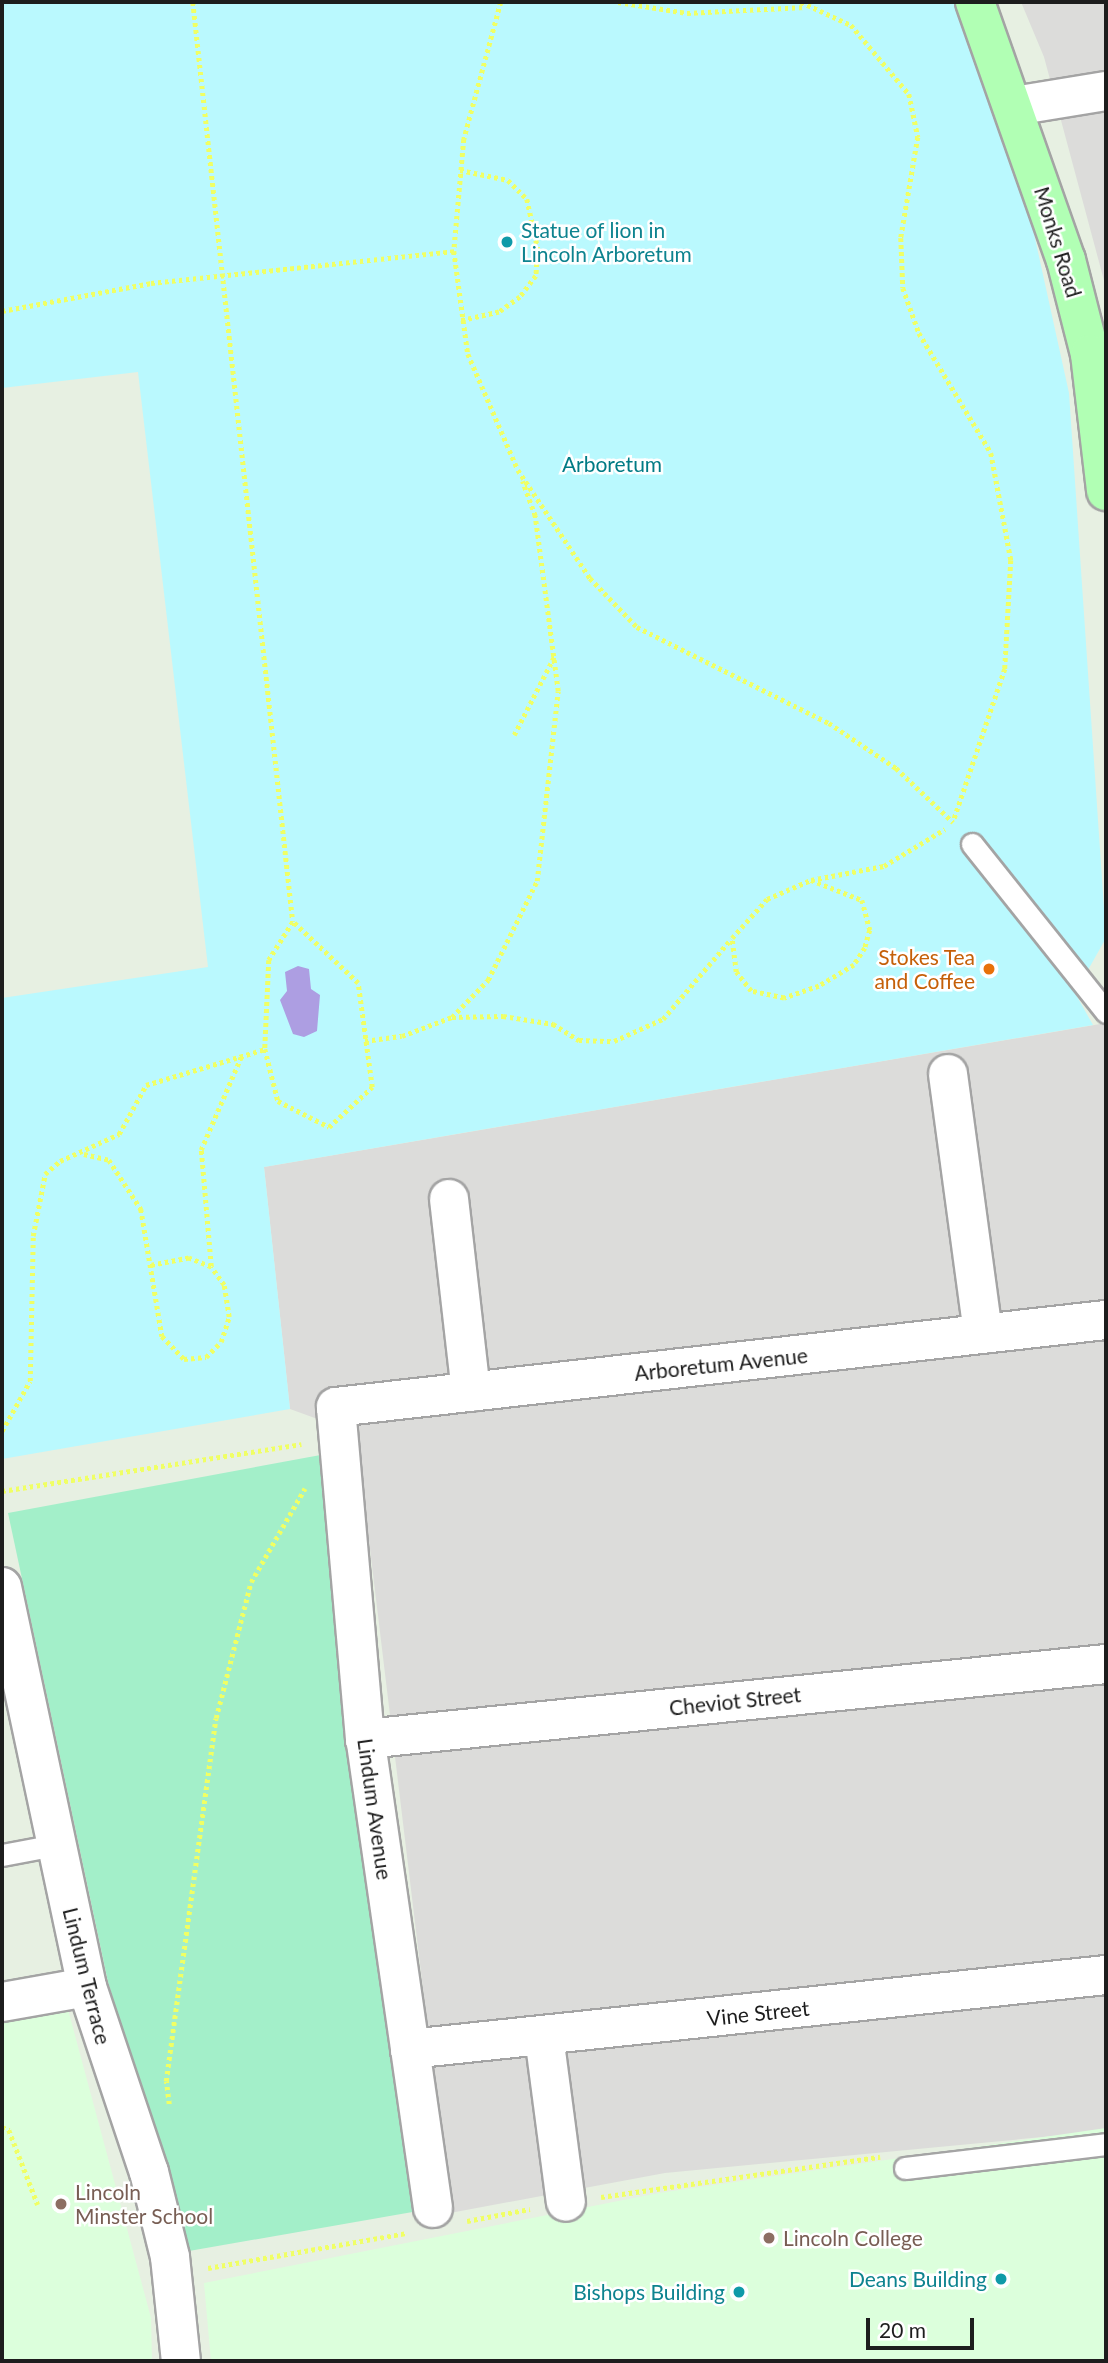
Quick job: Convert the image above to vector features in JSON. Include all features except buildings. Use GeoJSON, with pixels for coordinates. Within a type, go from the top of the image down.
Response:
{"type":"FeatureCollection","features":[{"type":"Feature","properties":{"kind":"main road","name":"Monks Road"},"geometry":{"type":"LineString","coordinates":[[975,2],[1014,106],[1066,260],[1103,413],[1106,491]]}},
{"type":"Feature","properties":{"kind":"street"},"geometry":{"type":"LineString","coordinates":[[1014,106],[1106,91]]}},
{"type":"Feature","properties":{"kind":"street"},"geometry":{"type":"LineString","coordinates":[[948,1074],[984,1334]]}},
{"type":"Feature","properties":{"kind":"street"},"geometry":{"type":"LineString","coordinates":[[449,1199],[471,1392]]}},
{"type":"Feature","properties":{"kind":"street","name":"Arboretum Avenue"},"geometry":{"type":"LineString","coordinates":[[340,1434],[471,1392],[1106,1320]]}},
{"type":"Feature","properties":{"kind":"street","name":"Lindum Avenue"},"geometry":{"type":"LineString","coordinates":[[340,1434],[365,1739],[410,2049],[439,2220]]}},
{"type":"Feature","properties":{"kind":"street","name":"Lindum Terrace"},"geometry":{"type":"LineString","coordinates":[[2,1587],[87,1987],[149,2172],[172,2275],[181,2361]]}},
{"type":"Feature","properties":{"kind":"street","name":"Cheviot Street"},"geometry":{"type":"LineString","coordinates":[[365,1739],[1106,1664]]}},
{"type":"Feature","properties":{"kind":"street","name":"Vine Street"},"geometry":{"type":"LineString","coordinates":[[410,2049],[1106,1975]]}},
{"type":"Feature","properties":{"kind":"street"},"geometry":{"type":"LineString","coordinates":[[2,2002],[87,1987]]}},
{"type":"Feature","properties":{"kind":"street"},"geometry":{"type":"LineString","coordinates":[[544,2036],[566,2203]]}},
{"type":"Feature","properties":{"kind":"lane"},"geometry":{"type":"LineString","coordinates":[[972,844],[1106,1012]]}},
{"type":"Feature","properties":{"kind":"lane"},"geometry":{"type":"LineString","coordinates":[[2,1855],[55,1845]]}},
{"type":"Feature","properties":{"kind":"lane"},"geometry":{"type":"LineString","coordinates":[[905,2168],[1106,2144]]}},
{"type":"Feature","properties":{"kind":"path"},"geometry":{"type":"LineString","coordinates":[[193,2],[293,922],[269,960],[265,1049],[278,1101],[329,1128],[372,1087],[358,983],[293,922]]}},
{"type":"Feature","properties":{"kind":"path"},"geometry":{"type":"LineString","coordinates":[[452,1017],[488,980],[537,881],[555,744],[555,653],[535,516],[518,470],[480,388],[461,321],[454,251],[460,170],[474,93],[501,2]]}},
{"type":"Feature","properties":{"kind":"path"},"geometry":{"type":"LineString","coordinates":[[365,1041],[402,1036],[452,1017],[503,1016],[553,1024],[579,1040],[614,1041],[663,1019],[766,899],[810,880],[884,866],[934,841],[953,822],[1005,669],[1011,560],[991,453],[919,333],[903,288],[901,238],[918,137],[909,94],[851,25],[803,4],[687,13],[618,2]]}},
{"type":"Feature","properties":{"kind":"path"},"geometry":{"type":"LineString","coordinates":[[460,170],[508,180],[527,199],[538,249],[536,276],[520,297],[499,312],[461,321]]}},
{"type":"Feature","properties":{"kind":"path"},"geometry":{"type":"LineString","coordinates":[[2,311],[223,274],[454,251]]}},
{"type":"Feature","properties":{"kind":"path"},"geometry":{"type":"LineString","coordinates":[[518,470],[590,578],[637,627],[829,723],[896,768],[953,822],[972,844]]}},
{"type":"Feature","properties":{"kind":"path"},"geometry":{"type":"LineString","coordinates":[[514,735],[555,653]]}},
{"type":"Feature","properties":{"kind":"path"},"geometry":{"type":"LineString","coordinates":[[732,938],[736,972],[751,990],[784,998],[854,965],[870,930],[862,900],[810,880]]}},
{"type":"Feature","properties":{"kind":"path"},"geometry":{"type":"LineString","coordinates":[[2,1431],[30,1381],[33,1236],[45,1174],[60,1161],[83,1154],[119,1134],[146,1085],[265,1049]]}},
{"type":"Feature","properties":{"kind":"path"},"geometry":{"type":"LineString","coordinates":[[83,1154],[109,1160],[141,1209],[152,1265],[156,1324],[184,1359],[206,1357],[221,1342],[229,1317],[224,1284],[211,1267],[201,1150],[242,1056]]}},
{"type":"Feature","properties":{"kind":"path"},"geometry":{"type":"LineString","coordinates":[[152,1265],[172,1256],[211,1267]]}},
{"type":"Feature","properties":{"kind":"path"},"geometry":{"type":"LineString","coordinates":[[2,1491],[340,1434]]}},
{"type":"Feature","properties":{"kind":"path"},"geometry":{"type":"LineString","coordinates":[[166,2081],[216,1718],[251,1582],[304,1489],[340,1434]]}},
{"type":"Feature","properties":{"kind":"path"},"geometry":{"type":"LineString","coordinates":[[2,2127],[9,2130],[38,2204]]}},
{"type":"Feature","properties":{"kind":"path"},"geometry":{"type":"LineString","coordinates":[[172,2275],[439,2220],[884,2156]]}},
{"type":"Feature","properties":{"kind":"shaded area"},"geometry":{"type":"Polygon","coordinates":[[[1021,2],[1106,2],[1106,288],[1044,57],[1021,2]]]}},
{"type":"Feature","properties":{"kind":"shaded area"},"geometry":{"type":"Polygon","coordinates":[[[298,966],[309,969],[311,989],[320,995],[317,1031],[304,1037],[293,1034],[280,1000],[287,991],[285,972],[298,966]]]}},
{"type":"Feature","properties":{"kind":"shaded area"},"geometry":{"type":"Polygon","coordinates":[[[1106,1023],[1106,2131],[665,2173],[450,2213],[356,1433],[290,1409],[264,1167],[1106,1023]]]}},
{"type":"Feature","properties":{"kind":"shaded area"},"geometry":{"type":"Polygon","coordinates":[[[326,1454],[424,2210],[189,2251],[108,1982],[8,1513],[326,1454]]]}},
{"type":"Feature","properties":{"kind":"shaded area","name":"Lincoln Minster School"},"geometry":{"type":"Polygon","coordinates":[[[66,2002],[151,2318],[152,2361],[2,2361],[2,2013],[66,2002]]]}},
{"type":"Feature","properties":{"kind":"shaded area","name":"Lincoln College"},"geometry":{"type":"Polygon","coordinates":[[[1106,2128],[1106,2361],[211,2361],[204,2283],[659,2193],[1106,2128]]]}},
{"type":"Feature","properties":{"kind":"green space","name":"Arboretum"},"geometry":{"type":"Polygon","coordinates":[[[2,2],[967,2],[1027,202],[1069,393],[1106,938],[1075,993],[1093,1025],[264,1167],[290,1409],[2,1459],[2,998],[208,967],[138,372],[2,388],[2,2]]]}},
{"type":"Feature","properties":{"kind":"place","name":"Statue of lion in Lincoln Arboretum"},"geometry":{"type":"Point","coordinates":[507,242]}},
{"type":"Feature","properties":{"kind":"place","name":"Stokes Tea and Coffee"},"geometry":{"type":"Point","coordinates":[989,969]}},
{"type":"Feature","properties":{"kind":"place","name":"Lincoln Minster School"},"geometry":{"type":"Point","coordinates":[61,2204]}},
{"type":"Feature","properties":{"kind":"place","name":"Lincoln College"},"geometry":{"type":"Point","coordinates":[769,2238]}},
{"type":"Feature","properties":{"kind":"place","name":"Deans Building"},"geometry":{"type":"Point","coordinates":[1001,2279]}},
{"type":"Feature","properties":{"kind":"place","name":"Bishops Building"},"geometry":{"type":"Point","coordinates":[739,2292]}}]}
